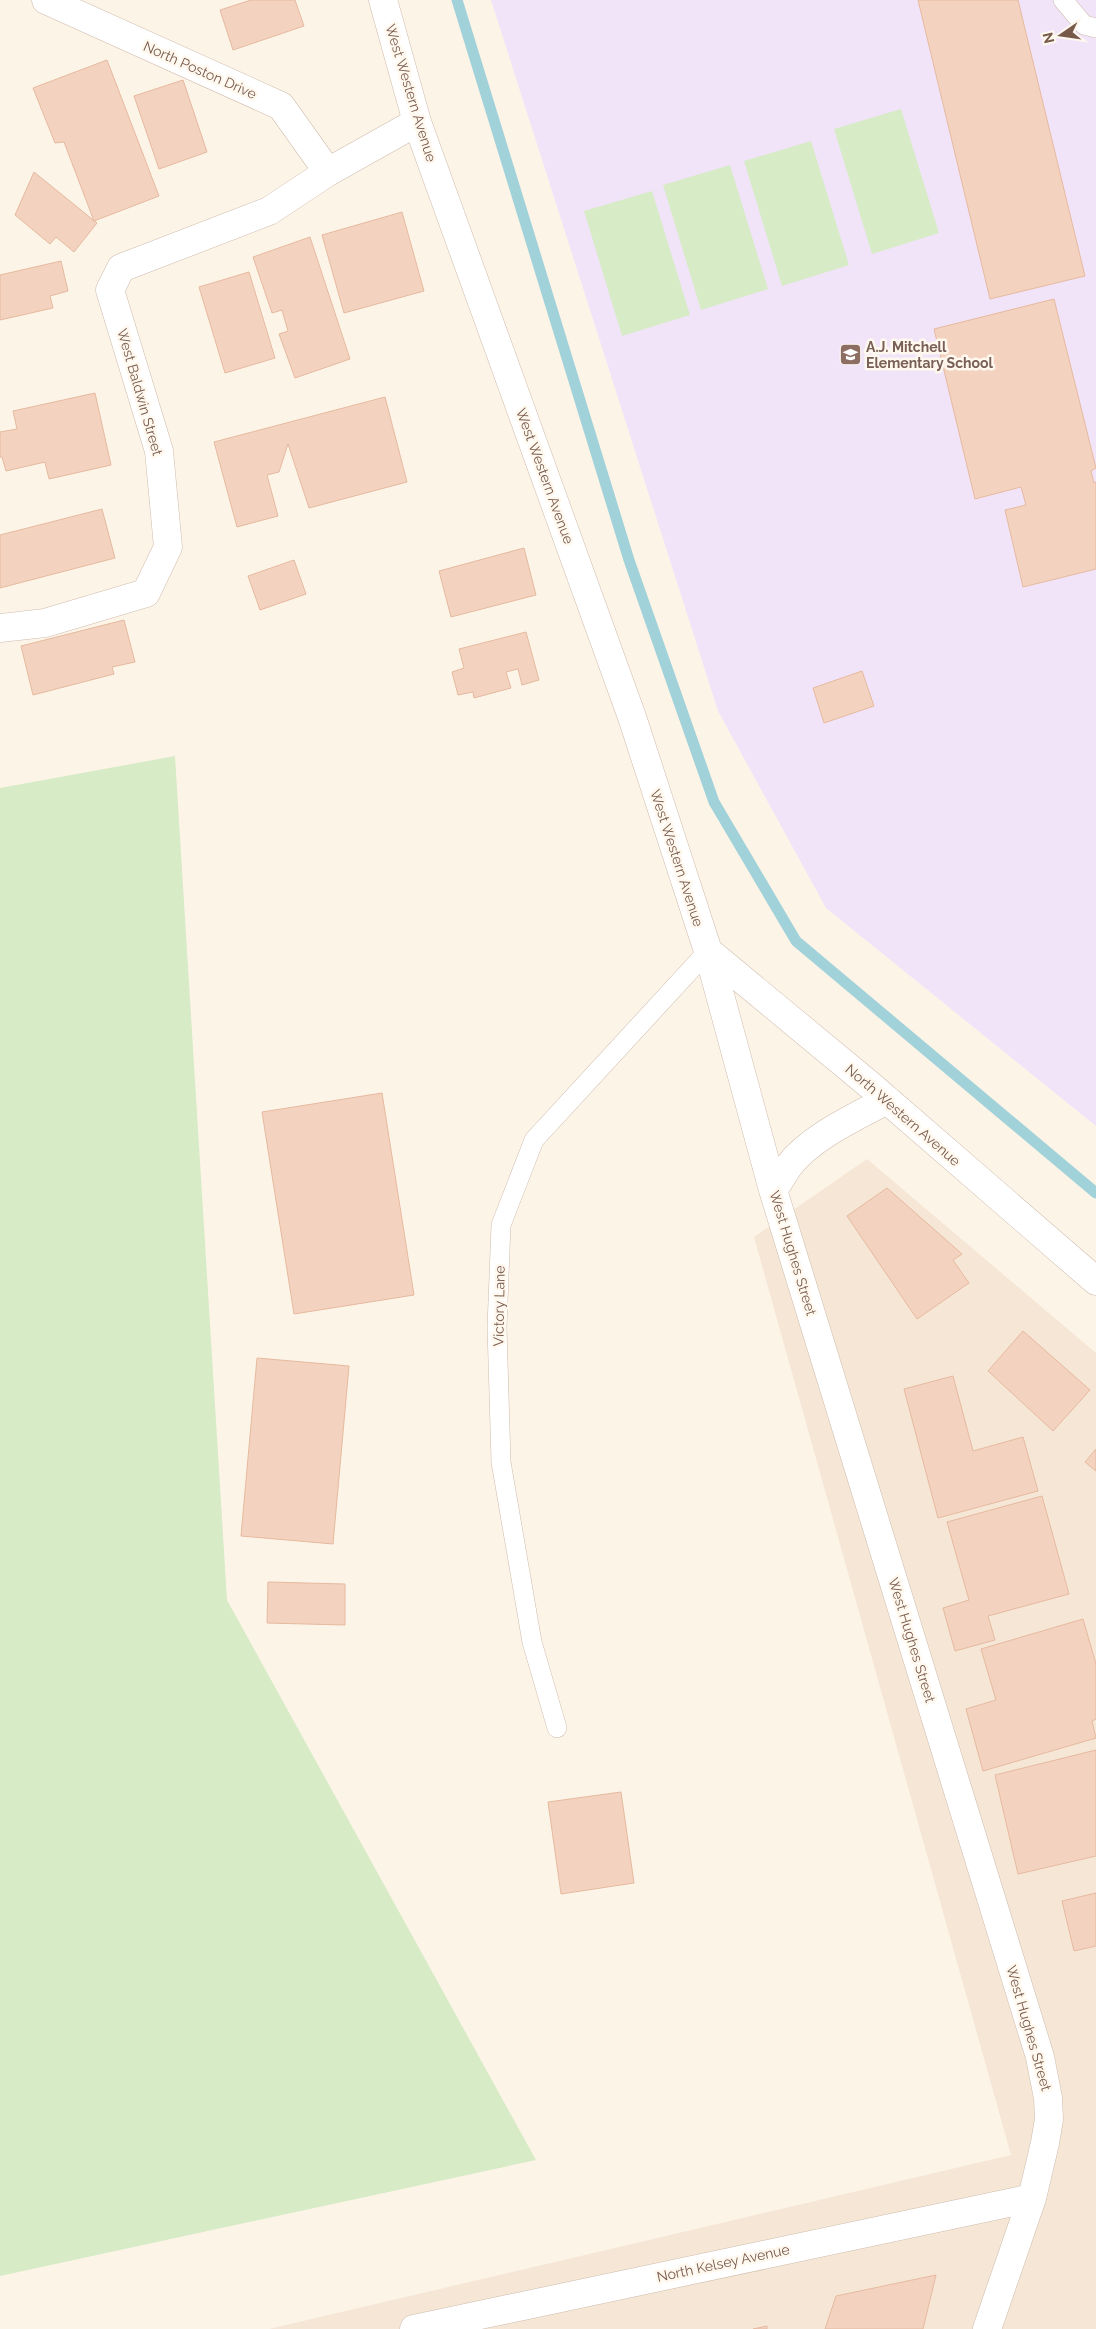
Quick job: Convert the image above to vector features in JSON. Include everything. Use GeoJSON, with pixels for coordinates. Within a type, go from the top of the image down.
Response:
{"type":"FeatureCollection","features":[{"type":"Feature","properties":{"kind":"street","name":"North Poston Drive"},"geometry":{"type":"LineString","coordinates":[[46,0],[281,106],[328,172]]}},
{"type":"Feature","properties":{"kind":"street","name":"West Western Avenue"},"geometry":{"type":"LineString","coordinates":[[383,0],[417,122],[632,717],[708,951]]}},
{"type":"Feature","properties":{"kind":"street","name":"West Baldwin Street"},"geometry":{"type":"LineString","coordinates":[[0,628],[45,623],[146,593],[168,547],[159,451],[110,290],[121,268],[269,211],[328,172],[417,122]]}},
{"type":"Feature","properties":{"kind":"street","name":"North Western Avenue"},"geometry":{"type":"LineString","coordinates":[[708,951],[887,1100],[1096,1281]]}},
{"type":"Feature","properties":{"kind":"street","name":"West Hughes Street"},"geometry":{"type":"LineString","coordinates":[[708,951],[773,1190],[1040,2058],[1048,2098],[1049,2119],[1032,2198],[986,2329]]}},
{"type":"Feature","properties":{"kind":"street"},"geometry":{"type":"LineString","coordinates":[[773,1190],[789,1166],[812,1145],[833,1129],[887,1100]]}},
{"type":"Feature","properties":{"kind":"street","name":"North Kelsey Avenue"},"geometry":{"type":"LineString","coordinates":[[414,2329],[1032,2198]]}},
{"type":"Feature","properties":{"kind":"lane"},"geometry":{"type":"LineString","coordinates":[[1063,0],[1084,24],[1096,28]]}},
{"type":"Feature","properties":{"kind":"lane","name":"Victory Lane"},"geometry":{"type":"LineString","coordinates":[[557,1728],[532,1642],[500,1462],[497,1327],[501,1225],[534,1140],[708,951]]}},
{"type":"Feature","properties":{"kind":"shaded area","name":"A.J. Mitchell Elementary School"},"geometry":{"type":"Polygon","coordinates":[[[491,0],[1096,0],[1096,1126],[826,908],[718,711],[491,0]]]}},
{"type":"Feature","properties":{"kind":"shaded area"},"geometry":{"type":"Polygon","coordinates":[[[867,1159],[1096,1353],[1096,2329],[269,2329],[1011,2155],[754,1237],[867,1159]]]}},
{"type":"Feature","properties":{"kind":"green space"},"geometry":{"type":"Polygon","coordinates":[[[901,109],[939,233],[872,254],[834,129],[901,109]]]}},
{"type":"Feature","properties":{"kind":"green space"},"geometry":{"type":"Polygon","coordinates":[[[811,141],[849,265],[782,286],[744,161],[811,141]]]}},
{"type":"Feature","properties":{"kind":"green space"},"geometry":{"type":"Polygon","coordinates":[[[730,165],[768,289],[701,310],[663,185],[730,165]]]}},
{"type":"Feature","properties":{"kind":"green space"},"geometry":{"type":"Polygon","coordinates":[[[652,191],[690,315],[622,336],[584,211],[652,191]]]}},
{"type":"Feature","properties":{"kind":"green space"},"geometry":{"type":"Polygon","coordinates":[[[175,756],[227,1600],[536,2160],[0,2276],[0,788],[175,756]]]}},
{"type":"Feature","properties":{"kind":"building"},"geometry":{"type":"Polygon","coordinates":[[[251,0],[295,0],[304,26],[233,50],[220,10],[251,0]]]}},
{"type":"Feature","properties":{"kind":"building"},"geometry":{"type":"Polygon","coordinates":[[[918,0],[1018,0],[1085,276],[990,299],[918,0]]]}},
{"type":"Feature","properties":{"kind":"building"},"geometry":{"type":"Polygon","coordinates":[[[107,60],[159,196],[94,221],[64,142],[55,143],[33,88],[107,60]]]}},
{"type":"Feature","properties":{"kind":"building"},"geometry":{"type":"Polygon","coordinates":[[[183,80],[207,152],[159,169],[134,96],[183,80]]]}},
{"type":"Feature","properties":{"kind":"building"},"geometry":{"type":"Polygon","coordinates":[[[34,172],[97,223],[74,252],[56,237],[50,244],[15,215],[34,172]]]}},
{"type":"Feature","properties":{"kind":"building"},"geometry":{"type":"Polygon","coordinates":[[[402,212],[424,291],[344,313],[322,235],[402,212]]]}},
{"type":"Feature","properties":{"kind":"building"},"geometry":{"type":"Polygon","coordinates":[[[310,237],[350,359],[295,378],[279,334],[288,331],[282,310],[272,313],[253,257],[310,237]]]}},
{"type":"Feature","properties":{"kind":"building"},"geometry":{"type":"Polygon","coordinates":[[[61,261],[68,291],[50,296],[53,308],[0,320],[0,275],[61,261]]]}},
{"type":"Feature","properties":{"kind":"building"},"geometry":{"type":"Polygon","coordinates":[[[249,272],[275,358],[225,373],[199,287],[249,272]]]}},
{"type":"Feature","properties":{"kind":"building"},"geometry":{"type":"Polygon","coordinates":[[[1054,299],[1096,468],[1091,471],[1094,483],[1096,482],[1096,569],[1023,587],[1005,510],[1026,505],[1021,487],[975,499],[934,329],[1054,299]]]}},
{"type":"Feature","properties":{"kind":"building"},"geometry":{"type":"Polygon","coordinates":[[[95,393],[111,465],[49,479],[45,462],[6,471],[2,457],[0,457],[0,432],[17,429],[13,411],[95,393]]]}},
{"type":"Feature","properties":{"kind":"building"},"geometry":{"type":"Polygon","coordinates":[[[385,397],[407,482],[309,508],[288,444],[279,472],[267,475],[278,516],[237,527],[214,442],[385,397]]]}},
{"type":"Feature","properties":{"kind":"building"},"geometry":{"type":"Polygon","coordinates":[[[102,509],[115,558],[0,588],[0,535],[102,509]]]}},
{"type":"Feature","properties":{"kind":"building"},"geometry":{"type":"Polygon","coordinates":[[[524,548],[536,595],[451,617],[439,571],[524,548]]]}},
{"type":"Feature","properties":{"kind":"building"},"geometry":{"type":"Polygon","coordinates":[[[294,560],[306,594],[260,610],[248,576],[294,560]]]}},
{"type":"Feature","properties":{"kind":"building"},"geometry":{"type":"Polygon","coordinates":[[[124,620],[135,662],[112,667],[114,674],[33,695],[21,646],[124,620]]]}},
{"type":"Feature","properties":{"kind":"building"},"geometry":{"type":"Polygon","coordinates":[[[526,632],[539,680],[522,685],[518,669],[506,672],[511,688],[474,698],[473,692],[458,695],[452,672],[464,668],[459,649],[526,632]]]}},
{"type":"Feature","properties":{"kind":"building"},"geometry":{"type":"Polygon","coordinates":[[[862,671],[874,706],[824,723],[813,688],[862,671]]]}},
{"type":"Feature","properties":{"kind":"building"},"geometry":{"type":"Polygon","coordinates":[[[382,1093],[414,1295],[294,1314],[262,1112],[382,1093]]]}},
{"type":"Feature","properties":{"kind":"building"},"geometry":{"type":"Polygon","coordinates":[[[887,1188],[962,1254],[953,1260],[969,1283],[917,1319],[847,1216],[887,1188]]]}},
{"type":"Feature","properties":{"kind":"building"},"geometry":{"type":"Polygon","coordinates":[[[1023,1331],[1090,1390],[1053,1431],[988,1371],[1023,1331]]]}},
{"type":"Feature","properties":{"kind":"building"},"geometry":{"type":"Polygon","coordinates":[[[257,1358],[349,1366],[333,1544],[241,1536],[257,1358]]]}},
{"type":"Feature","properties":{"kind":"building"},"geometry":{"type":"Polygon","coordinates":[[[953,1376],[973,1451],[1023,1437],[1038,1491],[938,1518],[904,1389],[953,1376]]]}},
{"type":"Feature","properties":{"kind":"building"},"geometry":{"type":"Polygon","coordinates":[[[1096,1449],[1096,1471],[1085,1462],[1096,1449]]]}},
{"type":"Feature","properties":{"kind":"building"},"geometry":{"type":"Polygon","coordinates":[[[1042,1496],[1069,1594],[988,1616],[995,1640],[955,1651],[943,1608],[969,1600],[947,1522],[1042,1496]]]}},
{"type":"Feature","properties":{"kind":"building"},"geometry":{"type":"Polygon","coordinates":[[[268,1582],[345,1584],[345,1625],[267,1623],[268,1582]]]}},
{"type":"Feature","properties":{"kind":"building"},"geometry":{"type":"Polygon","coordinates":[[[1083,1619],[1096,1664],[1096,1719],[1092,1721],[1096,1738],[983,1771],[966,1709],[996,1700],[981,1649],[1083,1619]]]}},
{"type":"Feature","properties":{"kind":"building"},"geometry":{"type":"Polygon","coordinates":[[[1096,1750],[1096,1856],[1018,1874],[995,1775],[1096,1750]]]}},
{"type":"Feature","properties":{"kind":"building"},"geometry":{"type":"Polygon","coordinates":[[[621,1792],[634,1883],[561,1894],[548,1802],[621,1792]]]}},
{"type":"Feature","properties":{"kind":"building"},"geometry":{"type":"Polygon","coordinates":[[[1096,1893],[1096,1946],[1074,1951],[1062,1901],[1096,1893]]]}},
{"type":"Feature","properties":{"kind":"building"},"geometry":{"type":"Polygon","coordinates":[[[936,2275],[923,2329],[825,2329],[836,2296],[936,2275]]]}},
{"type":"Feature","properties":{"kind":"building"},"geometry":{"type":"Polygon","coordinates":[[[767,2326],[767,2329],[753,2329],[767,2326]]]}},
{"type":"Feature","properties":{"kind":"waterway"},"geometry":{"type":"LineString","coordinates":[[457,0],[629,560],[714,802],[796,941],[1096,1193]]}},
{"type":"Feature","properties":{"kind":"place","name":"A.J. Mitchell Elementary School"},"geometry":{"type":"Point","coordinates":[850,355]}}]}
